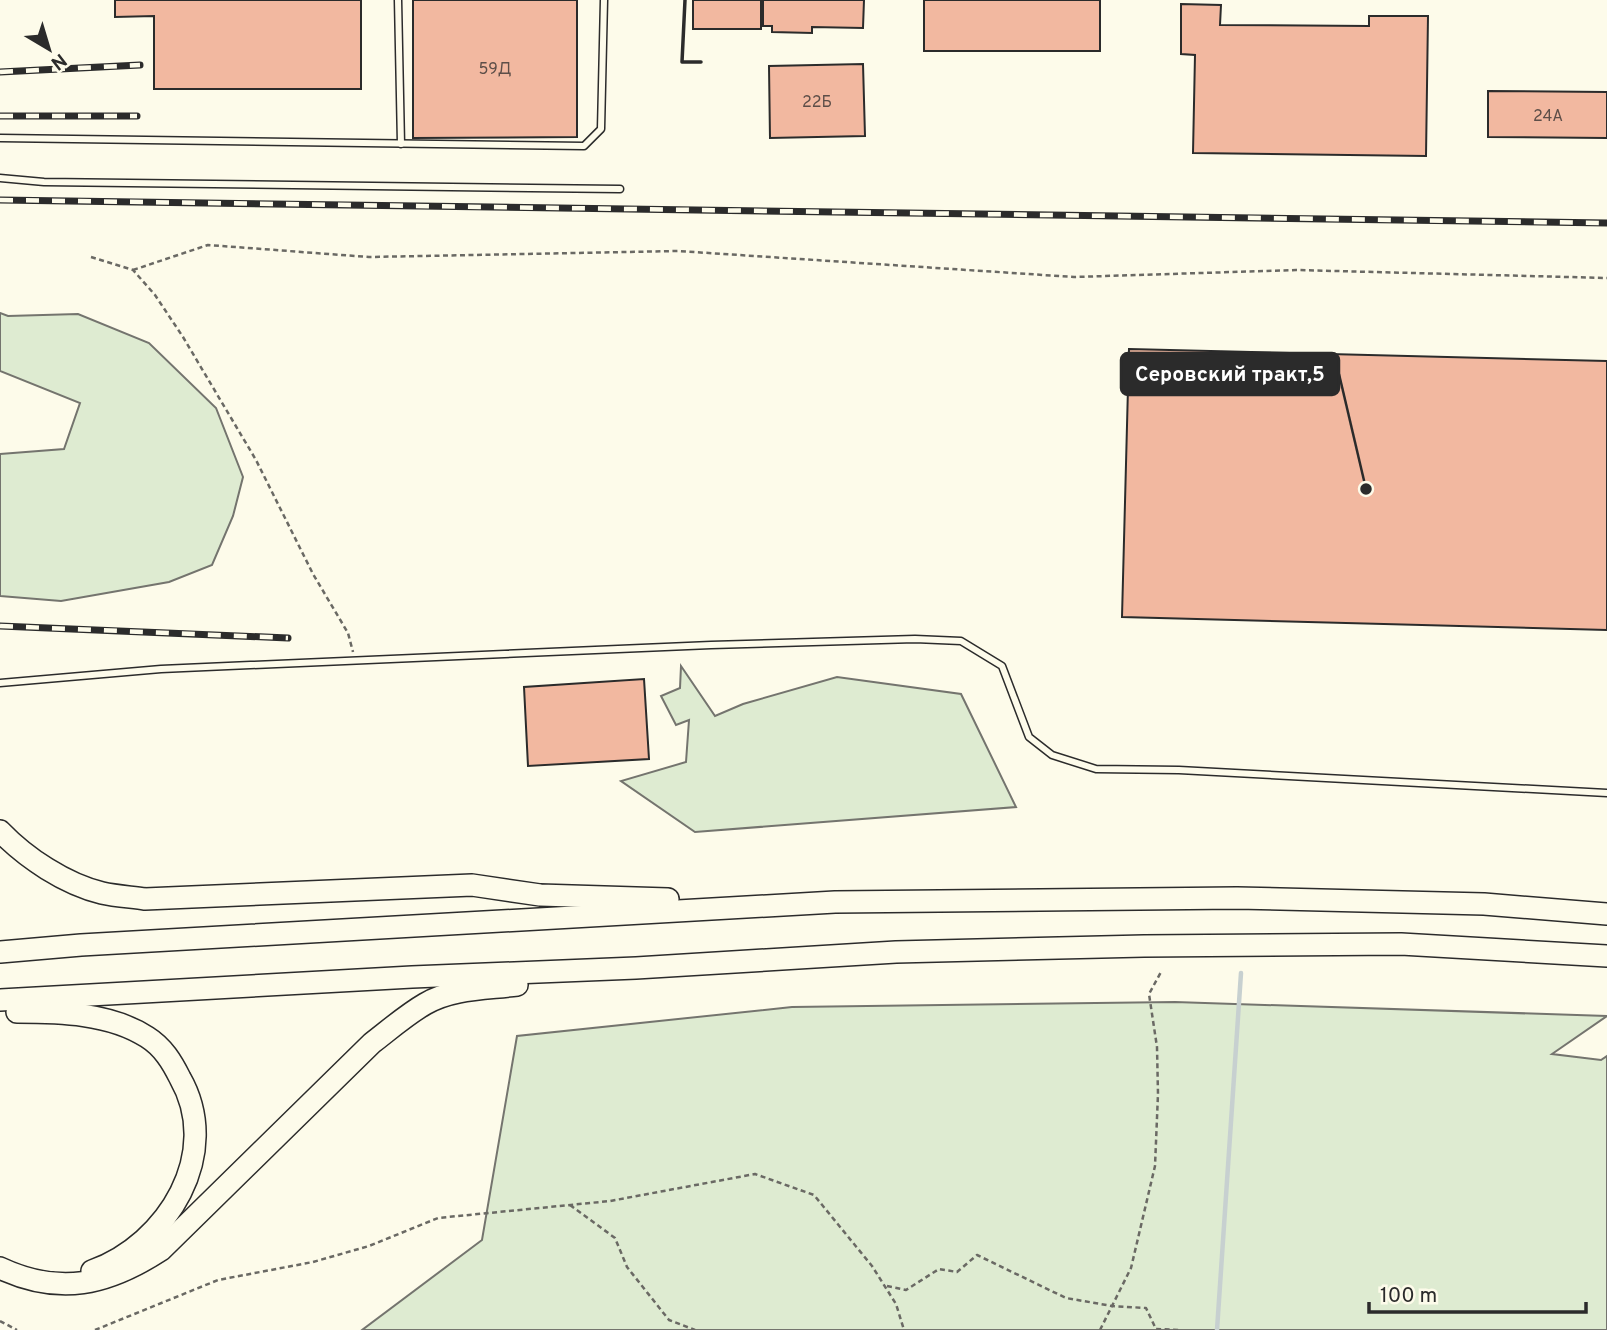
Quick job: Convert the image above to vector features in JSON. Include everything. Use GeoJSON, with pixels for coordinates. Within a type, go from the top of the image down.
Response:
{"type":"FeatureCollection","features":[{"type":"Feature","properties":{"kind":"main road"},"geometry":{"type":"LineString","coordinates":[[0,831],[47,868],[76,883],[101,893],[145,899],[472,885],[540,895],[659,899],[835,902],[1237,898],[1484,904],[1607,914]]}},
{"type":"Feature","properties":{"kind":"main road"},"geometry":{"type":"LineString","coordinates":[[0,952],[81,945],[835,902]]}},
{"type":"Feature","properties":{"kind":"main road"},"geometry":{"type":"LineString","coordinates":[[0,1000],[896,952],[1401,944],[1607,956]]}},
{"type":"Feature","properties":{"kind":"main road"},"geometry":{"type":"LineString","coordinates":[[0,1268],[23,1279],[54,1284],[98,1281],[131,1269],[161,1250],[372,1043],[427,1003],[454,993],[636,968]]}},
{"type":"Feature","properties":{"kind":"main road"},"geometry":{"type":"LineString","coordinates":[[0,1012],[69,1012],[108,1021],[145,1035],[160,1047],[172,1062],[192,1103],[195,1157],[186,1185],[162,1224],[131,1251],[97,1270],[54,1284]]}},
{"type":"Feature","properties":{"kind":"lane"},"geometry":{"type":"LineString","coordinates":[[398,0],[401,144]]}},
{"type":"Feature","properties":{"kind":"lane"},"geometry":{"type":"LineString","coordinates":[[0,138],[584,146],[601,129],[604,0]]}},
{"type":"Feature","properties":{"kind":"lane"},"geometry":{"type":"LineString","coordinates":[[0,178],[44,182],[620,189]]}},
{"type":"Feature","properties":{"kind":"lane"},"geometry":{"type":"LineString","coordinates":[[0,683],[161,669],[711,645],[915,639],[961,641],[1002,666],[1029,737],[1052,755],[1096,769],[1179,769],[1607,793]]}},
{"type":"Feature","properties":{"kind":"path"},"geometry":{"type":"LineString","coordinates":[[133,270],[208,245],[369,257],[678,251],[1074,277],[1296,270],[1607,278]]}},
{"type":"Feature","properties":{"kind":"path"},"geometry":{"type":"LineString","coordinates":[[91,257],[133,270],[155,295],[183,337],[256,460],[313,574],[348,633],[355,661]]}},
{"type":"Feature","properties":{"kind":"path"},"geometry":{"type":"LineString","coordinates":[[1100,1330],[1131,1268],[1155,1166],[1157,1047],[1149,994],[1161,972]]}},
{"type":"Feature","properties":{"kind":"path"},"geometry":{"type":"LineString","coordinates":[[95,1330],[218,1280],[313,1262],[369,1247],[438,1218],[610,1201],[755,1174],[814,1195],[872,1266],[896,1304],[904,1330]]}},
{"type":"Feature","properties":{"kind":"path"},"geometry":{"type":"LineString","coordinates":[[570,1205],[615,1238],[627,1266],[669,1320],[695,1330]]}},
{"type":"Feature","properties":{"kind":"path"},"geometry":{"type":"LineString","coordinates":[[887,1286],[906,1290],[939,1269],[957,1272],[977,1255],[1066,1298],[1112,1306],[1146,1308],[1156,1329],[1180,1330]]}},
{"type":"Feature","properties":{"kind":"path"},"geometry":{"type":"LineString","coordinates":[[0,1321],[17,1330]]}},
{"type":"Feature","properties":{"kind":"green space"},"geometry":{"type":"Polygon","coordinates":[[[0,313],[8,316],[78,314],[149,343],[216,408],[243,477],[233,516],[212,565],[169,582],[61,601],[0,596],[0,454],[64,449],[80,403],[0,371],[0,313]]]}},
{"type":"Feature","properties":{"kind":"green space"},"geometry":{"type":"Polygon","coordinates":[[[681,666],[715,716],[743,704],[837,677],[961,694],[1016,807],[695,832],[621,781],[686,762],[689,720],[676,725],[661,696],[680,688],[681,666]]]}},
{"type":"Feature","properties":{"kind":"green space"},"geometry":{"type":"Polygon","coordinates":[[[1175,1002],[1607,1016],[1552,1054],[1601,1060],[1607,1056],[1607,1330],[362,1330],[482,1240],[517,1036],[792,1007],[1175,1002]]]}},
{"type":"Feature","properties":{"kind":"building"},"geometry":{"type":"Polygon","coordinates":[[[115,0],[361,0],[361,89],[154,89],[154,16],[115,17],[115,0]]]}},
{"type":"Feature","properties":{"kind":"building"},"geometry":{"type":"Polygon","coordinates":[[[413,0],[577,0],[577,137],[413,138],[413,0]]]}},
{"type":"Feature","properties":{"kind":"building"},"geometry":{"type":"Polygon","coordinates":[[[693,0],[761,0],[761,29],[693,29],[693,0]]]}},
{"type":"Feature","properties":{"kind":"building"},"geometry":{"type":"Polygon","coordinates":[[[763,0],[864,0],[863,28],[812,27],[812,33],[772,32],[772,26],[763,26],[763,0]]]}},
{"type":"Feature","properties":{"kind":"building"},"geometry":{"type":"Polygon","coordinates":[[[924,0],[1100,0],[1100,51],[924,51],[924,0]]]}},
{"type":"Feature","properties":{"kind":"building"},"geometry":{"type":"Polygon","coordinates":[[[1181,4],[1221,5],[1220,25],[1369,26],[1369,16],[1428,16],[1426,156],[1193,153],[1195,55],[1181,54],[1181,4]]]}},
{"type":"Feature","properties":{"kind":"building"},"geometry":{"type":"Polygon","coordinates":[[[863,64],[865,136],[770,138],[769,66],[863,64]]]}},
{"type":"Feature","properties":{"kind":"building"},"geometry":{"type":"Polygon","coordinates":[[[1488,91],[1607,92],[1607,138],[1488,137],[1488,91]]]}},
{"type":"Feature","properties":{"kind":"building"},"geometry":{"type":"Polygon","coordinates":[[[1129,349],[1607,361],[1607,630],[1122,617],[1129,349]]]}},
{"type":"Feature","properties":{"kind":"building"},"geometry":{"type":"Polygon","coordinates":[[[644,679],[649,759],[528,766],[524,687],[644,679]]]}},
{"type":"Feature","properties":{"kind":"waterway"},"geometry":{"type":"LineString","coordinates":[[1217,1330],[1241,973]]}},
{"type":"Feature","properties":{"kind":"railway"},"geometry":{"type":"LineString","coordinates":[[0,72],[140,65]]}},
{"type":"Feature","properties":{"kind":"railway"},"geometry":{"type":"LineString","coordinates":[[0,116],[137,116]]}},
{"type":"Feature","properties":{"kind":"railway"},"geometry":{"type":"LineString","coordinates":[[0,200],[1607,223]]}},
{"type":"Feature","properties":{"kind":"railway"},"geometry":{"type":"LineString","coordinates":[[0,626],[288,638]]}},
{"type":"Feature","properties":{"kind":"wall"},"geometry":{"type":"LineString","coordinates":[[685,0],[682,62],[701,62]]}},
{"type":"Feature","properties":{"kind":"place","name":"Серовский тракт,5"},"geometry":{"type":"Point","coordinates":[1366,489]}}]}
